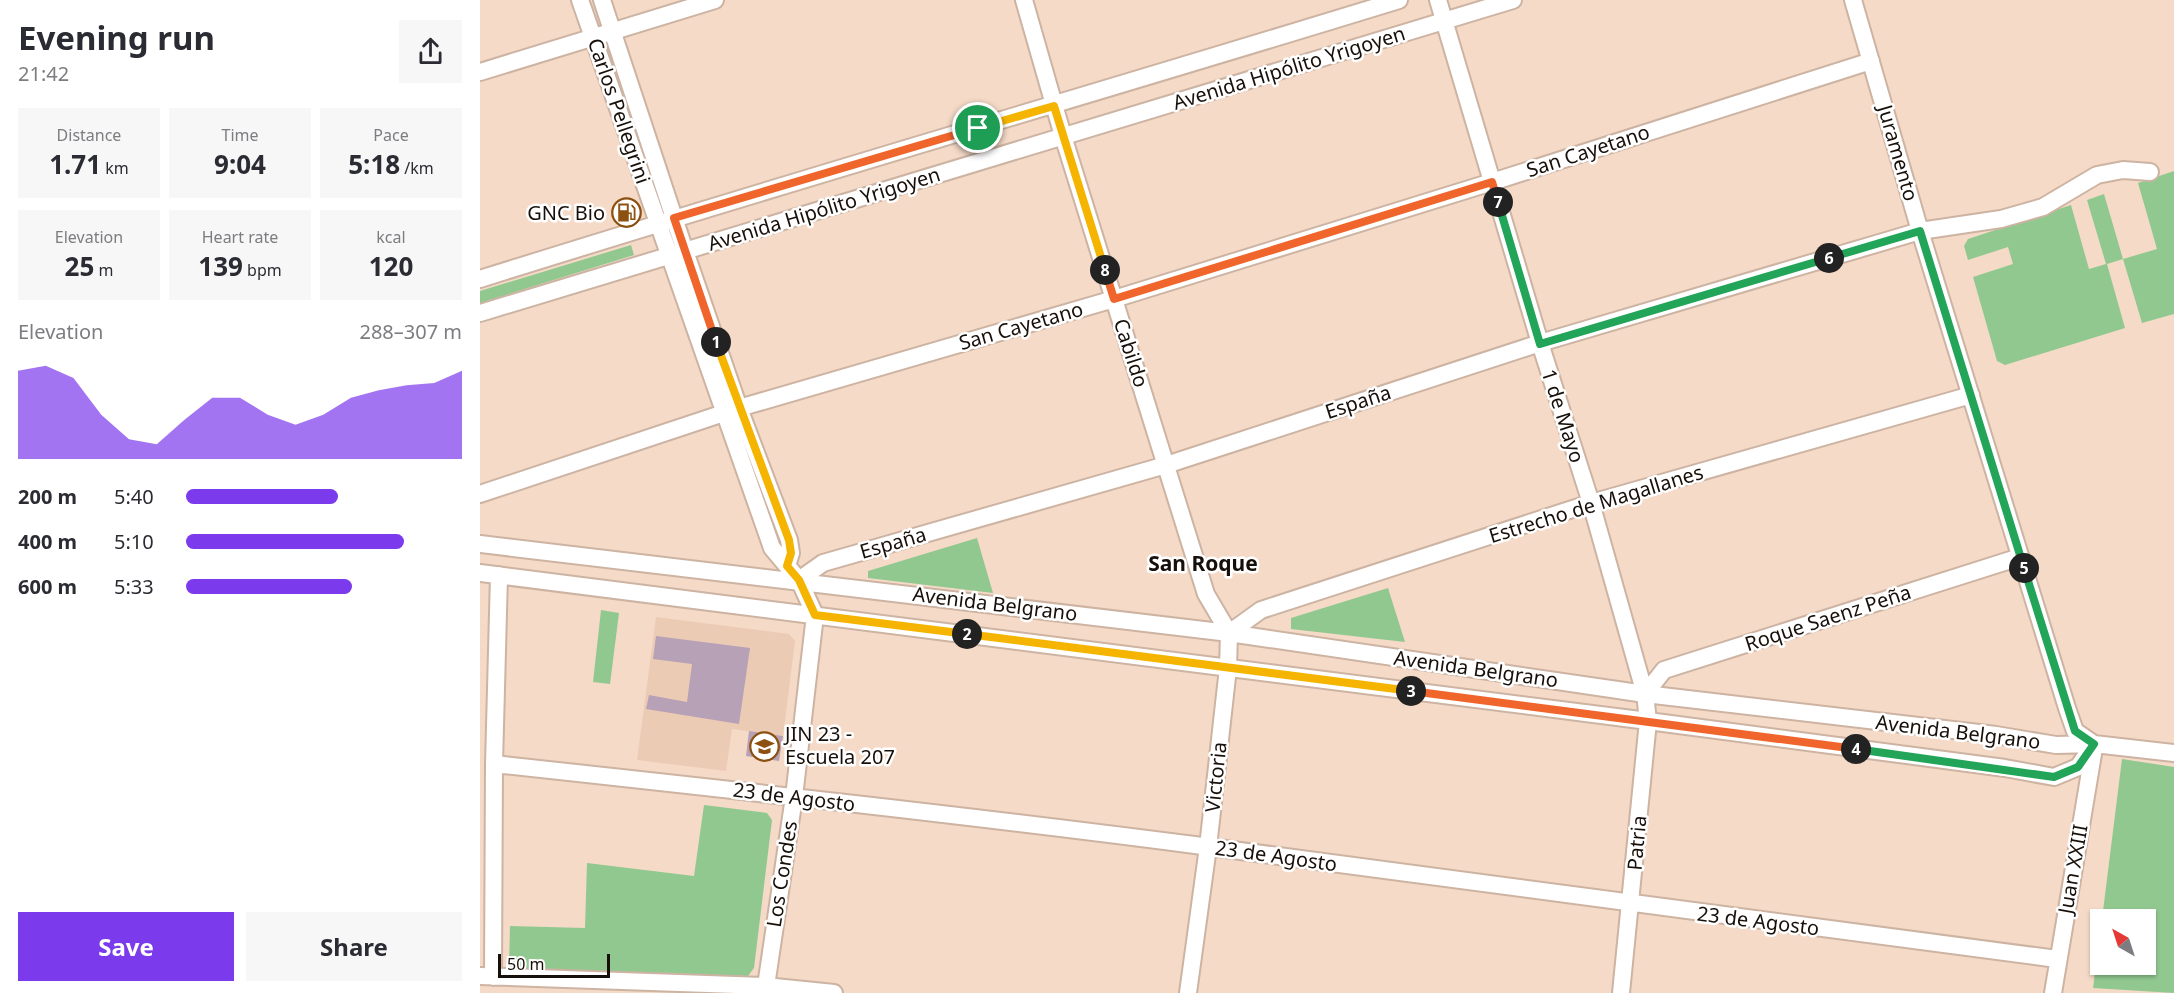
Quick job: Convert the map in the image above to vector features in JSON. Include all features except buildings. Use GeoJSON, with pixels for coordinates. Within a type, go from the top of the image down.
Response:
{"type":"FeatureCollection","features":[{"type":"Feature","properties":{"kind":"street","name":"Carlos Pellegrini"},"geometry":{"type":"LineString","coordinates":[[580,0],[666,220],[685,251],[731,410]]}},
{"type":"Feature","properties":{"kind":"street","name":"Carlos Pellegrini"},"geometry":{"type":"LineString","coordinates":[[602,0],[613,31],[666,220],[669,256],[731,410]]}},
{"type":"Feature","properties":{"kind":"street"},"geometry":{"type":"LineString","coordinates":[[480,72],[715,0]]}},
{"type":"Feature","properties":{"kind":"street","name":"Cabildo"},"geometry":{"type":"LineString","coordinates":[[1024,0],[1063,136],[1206,594],[1229,633]]}},
{"type":"Feature","properties":{"kind":"street","name":"Avenida Hipólito Yrigoyen"},"geometry":{"type":"LineString","coordinates":[[480,279],[666,220],[1054,106],[1399,0]]}},
{"type":"Feature","properties":{"kind":"street","name":"1 de Mayo"},"geometry":{"type":"LineString","coordinates":[[1438,0],[1540,344],[1591,503],[1645,694]]}},
{"type":"Feature","properties":{"kind":"street","name":"Avenida Hipólito Yrigoyen"},"geometry":{"type":"LineString","coordinates":[[480,313],[1513,0]]}},
{"type":"Feature","properties":{"kind":"street","name":"Juramento"},"geometry":{"type":"LineString","coordinates":[[1853,0],[1920,231],[2075,731],[2094,744]]}},
{"type":"Feature","properties":{"kind":"street","name":"San Cayetano"},"geometry":{"type":"LineString","coordinates":[[480,494],[731,410],[1114,299],[1871,61]]}},
{"type":"Feature","properties":{"kind":"street","name":"España"},"geometry":{"type":"LineString","coordinates":[[799,580],[823,563],[1166,465],[1540,344],[1920,231],[2001,219],[2043,207],[2097,175],[2123,170],[2150,172]]}},
{"type":"Feature","properties":{"kind":"street","name":"Estrecho de Magallanes"},"geometry":{"type":"LineString","coordinates":[[1229,633],[1261,610],[1591,503],[1971,395]]}},
{"type":"Feature","properties":{"kind":"street"},"geometry":{"type":"LineString","coordinates":[[731,410],[789,540],[791,553],[787,566],[799,580],[815,615]]}},
{"type":"Feature","properties":{"kind":"street","name":"Avenida Belgrano"},"geometry":{"type":"LineString","coordinates":[[480,544],[799,580],[1229,633],[1645,694],[1996,735],[2056,745],[2094,744]]}},
{"type":"Feature","properties":{"kind":"street","name":"Roque Saenz Peña"},"geometry":{"type":"LineString","coordinates":[[1645,694],[1664,670],[2020,557]]}},
{"type":"Feature","properties":{"kind":"street","name":"Avenida Belgrano"},"geometry":{"type":"LineString","coordinates":[[480,573],[1648,721],[2054,777],[2078,767],[2094,744]]}},
{"type":"Feature","properties":{"kind":"street"},"geometry":{"type":"LineString","coordinates":[[500,575],[486,977],[834,993]]}},
{"type":"Feature","properties":{"kind":"street","name":"Los Condes"},"geometry":{"type":"LineString","coordinates":[[765,990],[794,797],[815,615]]}},
{"type":"Feature","properties":{"kind":"street","name":"Victoria"},"geometry":{"type":"LineString","coordinates":[[1188,993],[1208,847],[1228,668],[1229,633]]}},
{"type":"Feature","properties":{"kind":"street","name":"Patria"},"geometry":{"type":"LineString","coordinates":[[1621,993],[1648,721],[1645,694]]}},
{"type":"Feature","properties":{"kind":"street"},"geometry":{"type":"LineString","coordinates":[[2094,744],[2174,753]]}},
{"type":"Feature","properties":{"kind":"street","name":"Juan XXIII"},"geometry":{"type":"LineString","coordinates":[[2053,993],[2094,744]]}},
{"type":"Feature","properties":{"kind":"street","name":"23 de Agosto"},"geometry":{"type":"LineString","coordinates":[[494,764],[794,797],[1208,847],[2057,960]]}},
{"type":"Feature","properties":{"kind":"shaded area"},"geometry":{"type":"Polygon","coordinates":[[[656,617],[789,634],[795,641],[783,736],[732,729],[726,771],[637,760],[656,617]]]}},
{"type":"Feature","properties":{"kind":"green space"},"geometry":{"type":"Polygon","coordinates":[[[2174,171],[2174,314],[2142,323],[2123,259],[2157,249],[2138,183],[2174,171]]]}},
{"type":"Feature","properties":{"kind":"green space"},"geometry":{"type":"Polygon","coordinates":[[[2104,194],[2123,259],[2107,264],[2125,328],[2005,365],[1997,361],[1973,277],[2013,264],[2008,247],[1968,260],[1964,246],[1968,239],[2071,205],[2089,269],[2106,264],[2087,200],[2104,194]]]}},
{"type":"Feature","properties":{"kind":"green space"},"geometry":{"type":"Polygon","coordinates":[[[631,245],[634,255],[480,303],[480,291],[631,245]]]}},
{"type":"Feature","properties":{"kind":"green space"},"geometry":{"type":"Polygon","coordinates":[[[977,538],[993,593],[868,578],[868,571],[977,538]]]}},
{"type":"Feature","properties":{"kind":"green space"},"geometry":{"type":"Polygon","coordinates":[[[1388,588],[1405,642],[1291,629],[1291,618],[1388,588]]]}},
{"type":"Feature","properties":{"kind":"green space"},"geometry":{"type":"Polygon","coordinates":[[[601,610],[619,613],[610,684],[593,682],[601,610]]]}},
{"type":"Feature","properties":{"kind":"green space"},"geometry":{"type":"Polygon","coordinates":[[[2122,759],[2174,767],[2174,993],[2093,988],[2095,975],[2156,975],[2156,909],[2103,909],[2122,759]]]}},
{"type":"Feature","properties":{"kind":"green space"},"geometry":{"type":"Polygon","coordinates":[[[704,805],[767,813],[772,820],[754,968],[748,976],[514,971],[509,965],[510,926],[585,928],[587,863],[694,876],[704,805]]]}},
{"type":"Feature","properties":{"kind":"place","name":"GNC Bio"},"geometry":{"type":"Point","coordinates":[626,213]}},
{"type":"Feature","properties":{"kind":"place","name":"JIN 23 - Escuela 207"},"geometry":{"type":"Point","coordinates":[764,746]}},
{"type":"Feature","properties":{"kind":"district","name":"San Roque"},"geometry":{"type":"Point","coordinates":[1203,564]}},
{"type":"Feature","properties":{"kind":"route"},"geometry":{"type":"LineString","coordinates":[[1054,106],[1114,299],[1492,182],[1540,344],[1920,231],[2067,708],[2075,731],[2094,744],[2078,767],[2054,777],[2005,768],[1648,721],[815,615],[799,580],[787,566],[791,553],[789,540],[739,408],[674,218],[978,128],[1054,106]]}}]}
